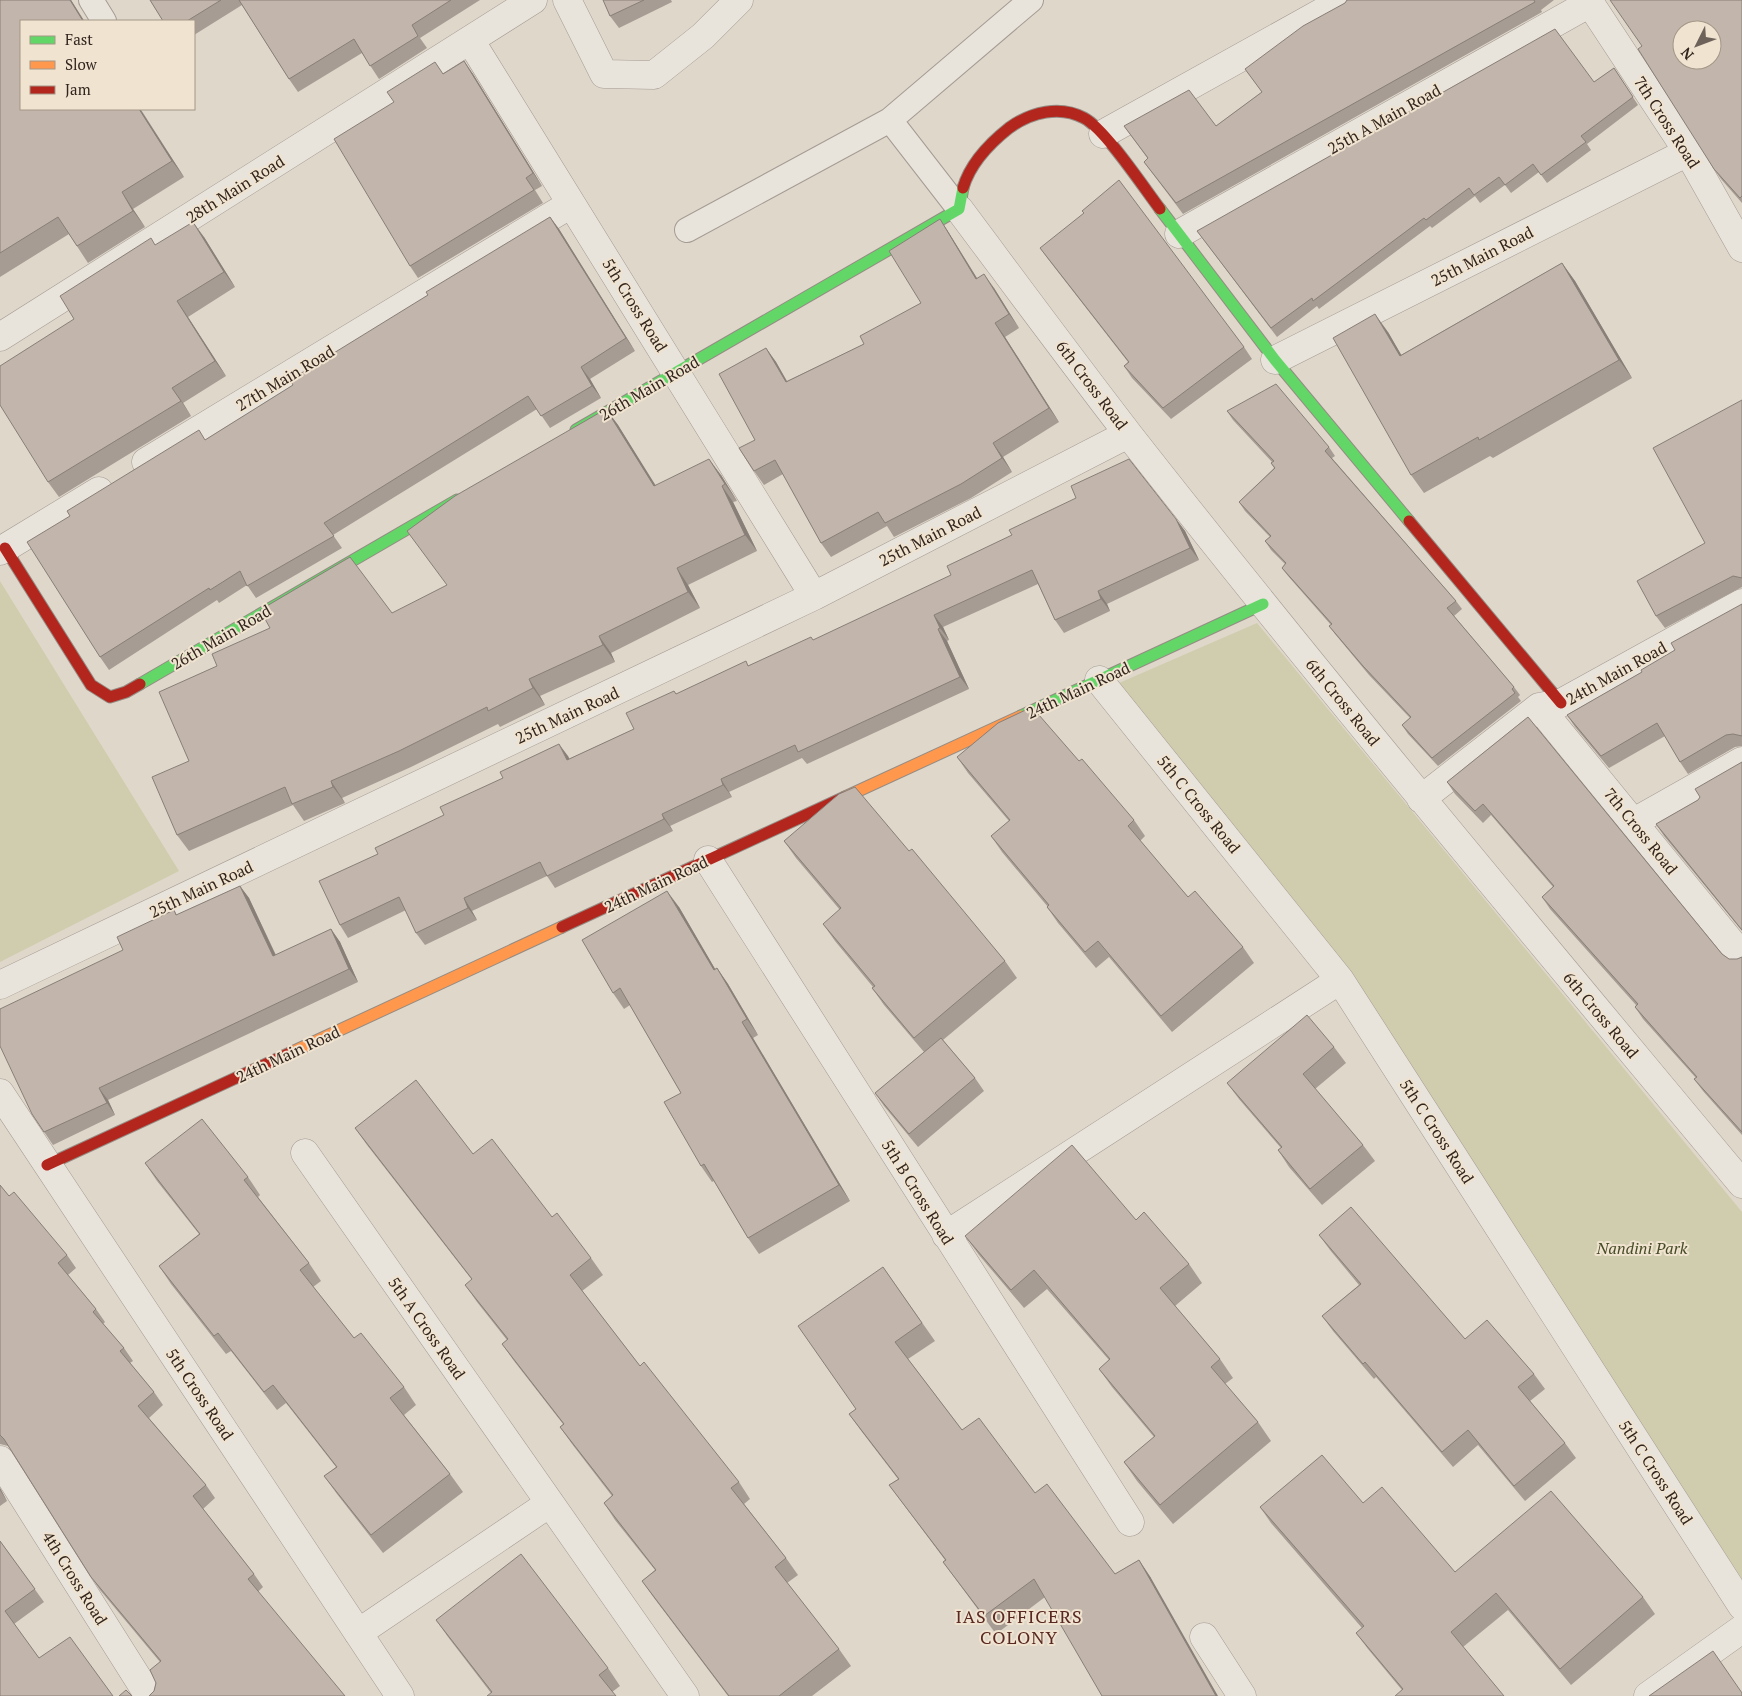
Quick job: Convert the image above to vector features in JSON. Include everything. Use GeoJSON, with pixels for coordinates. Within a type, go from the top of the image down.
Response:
{"type":"FeatureCollection","features":[{"type":"Feature","properties":{"kind":"street","name":"28th Main Road"},"geometry":{"type":"LineString","coordinates":[[0,337],[533,0]]}},
{"type":"Feature","properties":{"kind":"street"},"geometry":{"type":"LineString","coordinates":[[567,0],[604,74],[654,75],[703,36],[739,0]]}},
{"type":"Feature","properties":{"kind":"street"},"geometry":{"type":"LineString","coordinates":[[1093,126],[1344,0]]}},
{"type":"Feature","properties":{"kind":"street","name":"7th Cross Road"},"geometry":{"type":"LineString","coordinates":[[1589,2],[1688,152],[1742,248]]}},
{"type":"Feature","properties":{"kind":"street","name":"25th A Main Road"},"geometry":{"type":"LineString","coordinates":[[1179,234],[1589,2]]}},
{"type":"Feature","properties":{"kind":"street","name":"5th Cross Road"},"geometry":{"type":"LineString","coordinates":[[470,40],[814,596]]}},
{"type":"Feature","properties":{"kind":"street"},"geometry":{"type":"LineString","coordinates":[[958,209],[965,182],[980,156],[1002,133],[1030,116],[1055,109],[1093,126],[1179,234],[1275,360],[1550,705]]}},
{"type":"Feature","properties":{"kind":"street","name":"25th Main Road"},"geometry":{"type":"LineString","coordinates":[[1275,360],[1688,152]]}},
{"type":"Feature","properties":{"kind":"street","name":"27th Main Road"},"geometry":{"type":"LineString","coordinates":[[2,550],[571,204]]}},
{"type":"Feature","properties":{"kind":"street","name":"26th Main Road"},"geometry":{"type":"LineString","coordinates":[[565,437],[958,209]]}},
{"type":"Feature","properties":{"kind":"street","name":"6th Cross Road"},"geometry":{"type":"LineString","coordinates":[[958,209],[1128,434],[1264,604],[1421,799],[1742,1184]]}},
{"type":"Feature","properties":{"kind":"street","name":"25th Main Road"},"geometry":{"type":"LineString","coordinates":[[0,985],[814,596],[1128,434]]}},
{"type":"Feature","properties":{"kind":"street","name":"26th Main Road"},"geometry":{"type":"LineString","coordinates":[[2,550],[90,685],[110,697],[126,692],[470,492]]}},
{"type":"Feature","properties":{"kind":"street","name":"24th Main Road"},"geometry":{"type":"LineString","coordinates":[[1421,799],[1550,705],[1742,603]]}},
{"type":"Feature","properties":{"kind":"street","name":"24th Main Road"},"geometry":{"type":"LineString","coordinates":[[48,1165],[1264,604]]}},
{"type":"Feature","properties":{"kind":"street","name":"5th C Cross Road"},"geometry":{"type":"LineString","coordinates":[[1099,680],[1340,980],[1742,1606]]}},
{"type":"Feature","properties":{"kind":"street","name":"7th Cross Road"},"geometry":{"type":"LineString","coordinates":[[1550,705],[1634,822],[1733,927],[1742,956]]}},
{"type":"Feature","properties":{"kind":"street"},"geometry":{"type":"LineString","coordinates":[[1634,822],[1742,761]]}},
{"type":"Feature","properties":{"kind":"street","name":"5th B Cross Road"},"geometry":{"type":"LineString","coordinates":[[708,860],[1130,1522]]}},
{"type":"Feature","properties":{"kind":"street"},"geometry":{"type":"LineString","coordinates":[[946,1235],[1340,980]]}},
{"type":"Feature","properties":{"kind":"street","name":"5th Cross Road"},"geometry":{"type":"LineString","coordinates":[[0,1093],[400,1696]]}},
{"type":"Feature","properties":{"kind":"street","name":"5th A Cross Road"},"geometry":{"type":"LineString","coordinates":[[305,1153],[685,1696]]}},
{"type":"Feature","properties":{"kind":"street","name":"4th Cross Road"},"geometry":{"type":"LineString","coordinates":[[0,1460],[149,1696]]}},
{"type":"Feature","properties":{"kind":"street"},"geometry":{"type":"LineString","coordinates":[[358,1632],[550,1503]]}},
{"type":"Feature","properties":{"kind":"street"},"geometry":{"type":"LineString","coordinates":[[1648,1696],[1742,1629]]}},
{"type":"Feature","properties":{"kind":"street"},"geometry":{"type":"LineString","coordinates":[[1204,1637],[1242,1696]]}},
{"type":"Feature","properties":{"kind":"lane"},"geometry":{"type":"LineString","coordinates":[[91,0],[103,20]]}},
{"type":"Feature","properties":{"kind":"lane"},"geometry":{"type":"LineString","coordinates":[[687,230],[890,120],[1031,0]]}},
{"type":"Feature","properties":{"kind":"lane"},"geometry":{"type":"LineString","coordinates":[[890,120],[958,209]]}},
{"type":"Feature","properties":{"kind":"green space"},"geometry":{"type":"Polygon","coordinates":[[[0,581],[179,871],[0,962],[0,581]]]}},
{"type":"Feature","properties":{"kind":"green space","name":"Nandini Park"},"geometry":{"type":"Polygon","coordinates":[[[1257,623],[1742,1212],[1742,1591],[1347,971],[1119,683],[1257,623]]]}},
{"type":"Feature","properties":{"kind":"building"},"geometry":{"type":"Polygon","coordinates":[[[0,0],[70,0],[82,20],[20,20],[20,110],[140,110],[172,161],[122,192],[133,211],[77,246],[58,217],[0,253],[0,0]]]}},
{"type":"Feature","properties":{"kind":"building"},"geometry":{"type":"Polygon","coordinates":[[[150,0],[221,0],[189,20],[162,20],[150,0]]]}},
{"type":"Feature","properties":{"kind":"building"},"geometry":{"type":"Polygon","coordinates":[[[239,0],[451,0],[412,25],[418,36],[370,66],[354,39],[289,79],[239,0]]]}},
{"type":"Feature","properties":{"kind":"building"},"geometry":{"type":"Polygon","coordinates":[[[603,0],[644,0],[610,16],[603,0]]]}},
{"type":"Feature","properties":{"kind":"building"},"geometry":{"type":"Polygon","coordinates":[[[1347,0],[1534,0],[1535,2],[1176,203],[1144,162],[1148,158],[1124,126],[1189,90],[1216,126],[1262,92],[1245,69],[1303,26],[1345,3],[1347,0]]]}},
{"type":"Feature","properties":{"kind":"building"},"geometry":{"type":"Polygon","coordinates":[[[1610,0],[1742,0],[1742,196],[1740,198],[1714,169],[1638,49],[1642,46],[1610,0]]]}},
{"type":"Feature","properties":{"kind":"building"},"geometry":{"type":"Polygon","coordinates":[[[1555,29],[1594,82],[1614,68],[1633,97],[1581,136],[1586,142],[1541,175],[1533,164],[1505,185],[1499,177],[1474,195],[1469,188],[1426,220],[1424,218],[1313,301],[1312,298],[1271,328],[1197,231],[1555,29]]]}},
{"type":"Feature","properties":{"kind":"building"},"geometry":{"type":"Polygon","coordinates":[[[464,61],[533,173],[526,178],[534,190],[410,266],[334,139],[394,102],[387,92],[435,62],[443,74],[464,61]]]}},
{"type":"Feature","properties":{"kind":"building"},"geometry":{"type":"Polygon","coordinates":[[[1119,180],[1244,347],[1163,408],[1124,366],[1129,362],[1040,248],[1084,213],[1082,211],[1119,180]]]}},
{"type":"Feature","properties":{"kind":"building"},"geometry":{"type":"Polygon","coordinates":[[[550,217],[626,338],[581,367],[592,386],[541,416],[528,396],[324,523],[334,536],[247,586],[240,571],[210,590],[209,588],[100,657],[27,542],[70,516],[67,511],[199,430],[205,440],[293,385],[290,380],[428,295],[426,292],[550,217]]]}},
{"type":"Feature","properties":{"kind":"building"},"geometry":{"type":"Polygon","coordinates":[[[940,219],[976,279],[984,274],[1009,314],[995,323],[1049,408],[993,443],[1002,458],[961,484],[885,523],[878,512],[821,543],[775,460],[754,471],[739,448],[755,440],[719,374],[766,348],[786,382],[864,344],[860,336],[921,303],[889,251],[940,219]]]}},
{"type":"Feature","properties":{"kind":"building"},"geometry":{"type":"Polygon","coordinates":[[[193,222],[224,272],[177,301],[215,361],[172,388],[181,401],[48,482],[0,405],[0,366],[74,319],[60,296],[151,238],[155,245],[193,222]]]}},
{"type":"Feature","properties":{"kind":"building"},"geometry":{"type":"Polygon","coordinates":[[[1562,263],[1619,360],[1479,440],[1478,437],[1411,475],[1333,338],[1375,314],[1400,356],[1562,263]]]}},
{"type":"Feature","properties":{"kind":"building"},"geometry":{"type":"Polygon","coordinates":[[[1276,384],[1329,447],[1325,451],[1456,601],[1447,608],[1514,687],[1512,689],[1515,693],[1432,758],[1402,725],[1411,717],[1363,666],[1329,626],[1332,624],[1282,568],[1286,563],[1265,541],[1271,536],[1239,502],[1275,468],[1271,463],[1274,461],[1227,411],[1276,384]]]}},
{"type":"Feature","properties":{"kind":"building"},"geometry":{"type":"Polygon","coordinates":[[[1742,400],[1742,578],[1733,576],[1656,616],[1637,581],[1705,543],[1653,448],[1742,400]]]}},
{"type":"Feature","properties":{"kind":"building"},"geometry":{"type":"Polygon","coordinates":[[[606,409],[654,486],[709,459],[725,484],[722,486],[745,535],[677,568],[688,592],[599,636],[603,645],[529,679],[533,688],[488,711],[487,707],[399,751],[331,781],[333,787],[292,804],[285,787],[177,835],[152,777],[189,761],[159,692],[217,666],[212,654],[270,628],[260,610],[350,557],[392,613],[447,585],[407,531],[455,496],[606,409]]]}},
{"type":"Feature","properties":{"kind":"building"},"geometry":{"type":"Polygon","coordinates":[[[1129,459],[1176,519],[1190,548],[1098,591],[1101,599],[1055,620],[1032,570],[934,615],[940,628],[938,629],[960,677],[798,752],[795,745],[721,779],[723,785],[662,814],[664,819],[547,876],[540,862],[464,898],[468,908],[416,933],[399,897],[340,925],[319,881],[378,854],[375,848],[444,815],[440,807],[503,778],[500,772],[559,744],[567,760],[634,729],[626,713],[674,691],[676,694],[746,661],[748,666],[811,637],[813,640],[951,575],[947,566],[1012,535],[1009,530],[1076,498],[1071,486],[1129,459]]]}},
{"type":"Feature","properties":{"kind":"building"},"geometry":{"type":"Polygon","coordinates":[[[1742,604],[1742,736],[1726,735],[1680,762],[1657,723],[1601,756],[1567,715],[1642,672],[1641,670],[1675,650],[1671,643],[1742,604]]]}},
{"type":"Feature","properties":{"kind":"building"},"geometry":{"type":"Polygon","coordinates":[[[1032,707],[1079,761],[1082,759],[1134,820],[1128,826],[1188,897],[1195,891],[1243,947],[1161,1016],[1098,941],[1085,952],[1047,907],[1049,905],[991,836],[1010,820],[957,757],[998,723],[1032,707]]]}},
{"type":"Feature","properties":{"kind":"building"},"geometry":{"type":"Polygon","coordinates":[[[1528,717],[1722,954],[1729,959],[1742,957],[1742,1132],[1694,1079],[1697,1077],[1635,1007],[1638,1004],[1542,897],[1554,886],[1483,804],[1475,811],[1447,782],[1528,717]]]}},
{"type":"Feature","properties":{"kind":"building"},"geometry":{"type":"Polygon","coordinates":[[[1742,762],[1742,930],[1656,824],[1698,800],[1700,797],[1695,789],[1742,762]]]}},
{"type":"Feature","properties":{"kind":"building"},"geometry":{"type":"Polygon","coordinates":[[[855,787],[909,851],[912,849],[1005,961],[914,1038],[872,988],[875,986],[823,924],[841,908],[784,841],[839,794],[855,787]]]}},
{"type":"Feature","properties":{"kind":"building"},"geometry":{"type":"Polygon","coordinates":[[[240,886],[273,956],[331,929],[349,969],[99,1088],[107,1103],[44,1132],[32,1114],[0,1046],[0,1009],[123,950],[117,937],[174,910],[176,915],[240,886]]]}},
{"type":"Feature","properties":{"kind":"building"},"geometry":{"type":"Polygon","coordinates":[[[667,891],[714,970],[717,968],[747,1019],[742,1022],[839,1185],[748,1238],[704,1164],[701,1166],[664,1102],[681,1093],[620,988],[613,993],[582,940],[667,891]]]}},
{"type":"Feature","properties":{"kind":"building"},"geometry":{"type":"Polygon","coordinates":[[[1307,1015],[1334,1047],[1303,1074],[1363,1145],[1310,1189],[1278,1150],[1282,1147],[1227,1083],[1307,1015]]]}},
{"type":"Feature","properties":{"kind":"building"},"geometry":{"type":"Polygon","coordinates":[[[941,1038],[975,1078],[909,1134],[875,1093],[941,1038]]]}},
{"type":"Feature","properties":{"kind":"building"},"geometry":{"type":"Polygon","coordinates":[[[416,1080],[473,1154],[492,1139],[552,1217],[557,1213],[591,1258],[570,1275],[640,1366],[644,1362],[739,1482],[731,1488],[786,1558],[775,1567],[839,1649],[779,1696],[729,1696],[642,1581],[656,1570],[604,1503],[613,1495],[560,1427],[564,1424],[502,1344],[508,1339],[465,1285],[472,1279],[355,1128],[416,1080]]]}},
{"type":"Feature","properties":{"kind":"building"},"geometry":{"type":"Polygon","coordinates":[[[202,1119],[248,1177],[244,1180],[309,1263],[300,1270],[354,1338],[361,1333],[404,1387],[390,1398],[450,1474],[371,1535],[324,1476],[337,1467],[273,1385],[264,1392],[218,1333],[214,1336],[159,1266],[200,1234],[145,1163],[202,1119]]]}},
{"type":"Feature","properties":{"kind":"building"},"geometry":{"type":"Polygon","coordinates":[[[1072,1145],[1136,1220],[1144,1212],[1189,1264],[1160,1288],[1220,1359],[1211,1367],[1258,1422],[1160,1505],[1124,1462],[1155,1436],[1099,1369],[1110,1359],[1034,1270],[1011,1290],[965,1236],[1072,1145]]]}},
{"type":"Feature","properties":{"kind":"building"},"geometry":{"type":"Polygon","coordinates":[[[0,1185],[9,1196],[14,1192],[67,1255],[58,1263],[96,1309],[93,1312],[124,1348],[120,1351],[154,1392],[138,1406],[206,1485],[193,1496],[254,1574],[248,1579],[345,1696],[149,1696],[154,1691],[156,1683],[150,1670],[161,1661],[91,1577],[0,1435],[0,1185]]]}},
{"type":"Feature","properties":{"kind":"building"},"geometry":{"type":"Polygon","coordinates":[[[1351,1207],[1465,1339],[1487,1320],[1534,1374],[1518,1387],[1565,1443],[1514,1486],[1468,1430],[1442,1452],[1365,1362],[1363,1364],[1322,1316],[1361,1284],[1319,1235],[1351,1207]]]}},
{"type":"Feature","properties":{"kind":"building"},"geometry":{"type":"Polygon","coordinates":[[[883,1267],[922,1323],[895,1342],[962,1430],[979,1418],[1035,1493],[1047,1484],[1115,1574],[1139,1560],[1216,1696],[1102,1696],[1034,1579],[984,1616],[943,1562],[946,1560],[889,1485],[899,1479],[849,1414],[856,1409],[798,1326],[883,1267]]]}},
{"type":"Feature","properties":{"kind":"building"},"geometry":{"type":"Polygon","coordinates":[[[1322,1455],[1363,1503],[1382,1487],[1455,1572],[1551,1491],[1643,1597],[1560,1669],[1496,1593],[1451,1632],[1504,1696],[1395,1696],[1403,1689],[1356,1633],[1364,1626],[1260,1507],[1322,1455]]]}},
{"type":"Feature","properties":{"kind":"building"},"geometry":{"type":"Polygon","coordinates":[[[0,1541],[35,1589],[5,1611],[39,1658],[70,1637],[113,1696],[0,1696],[0,1541]]]}},
{"type":"Feature","properties":{"kind":"building"},"geometry":{"type":"Polygon","coordinates":[[[521,1554],[608,1668],[599,1675],[616,1696],[487,1696],[492,1692],[436,1620],[521,1554]]]}},
{"type":"Feature","properties":{"kind":"building"},"geometry":{"type":"Polygon","coordinates":[[[1713,1651],[1742,1693],[1742,1696],[1649,1696],[1713,1651]]]}},
{"type":"Feature","properties":{"kind":"building"},"geometry":{"type":"Polygon","coordinates":[[[126,1690],[132,1696],[119,1696],[126,1690]]]}},
{"type":"Feature","properties":{"kind":"traffic: fast"},"geometry":{"type":"LineString","coordinates":[[576,430],[959,209],[963,188]]}},
{"type":"Feature","properties":{"kind":"traffic: fast"},"geometry":{"type":"LineString","coordinates":[[1160,209],[1275,360],[1409,521]]}},
{"type":"Feature","properties":{"kind":"traffic: fast"},"geometry":{"type":"LineString","coordinates":[[140,684],[457,500]]}},
{"type":"Feature","properties":{"kind":"traffic: fast"},"geometry":{"type":"LineString","coordinates":[[1021,716],[1263,604]]}},
{"type":"Feature","properties":{"kind":"traffic: slow"},"geometry":{"type":"LineString","coordinates":[[845,797],[1021,716]]}},
{"type":"Feature","properties":{"kind":"traffic: slow"},"geometry":{"type":"LineString","coordinates":[[290,1053],[562,927]]}},
{"type":"Feature","properties":{"kind":"traffic: jam"},"geometry":{"type":"LineString","coordinates":[[963,188],[970,171],[981,155],[1009,128],[1036,114],[1056,111],[1075,114],[1093,124],[1113,146],[1160,209]]}},
{"type":"Feature","properties":{"kind":"traffic: jam"},"geometry":{"type":"LineString","coordinates":[[1409,521],[1561,703]]}},
{"type":"Feature","properties":{"kind":"traffic: jam"},"geometry":{"type":"LineString","coordinates":[[5,548],[91,685],[110,697],[126,692],[140,684]]}},
{"type":"Feature","properties":{"kind":"traffic: jam"},"geometry":{"type":"LineString","coordinates":[[562,927],[845,797]]}},
{"type":"Feature","properties":{"kind":"traffic: jam"},"geometry":{"type":"LineString","coordinates":[[47,1165],[290,1053]]}},
{"type":"Feature","properties":{"kind":"district","name":"IAS OFFICERS COLONY"},"geometry":{"type":"Point","coordinates":[1019,1627]}}]}
